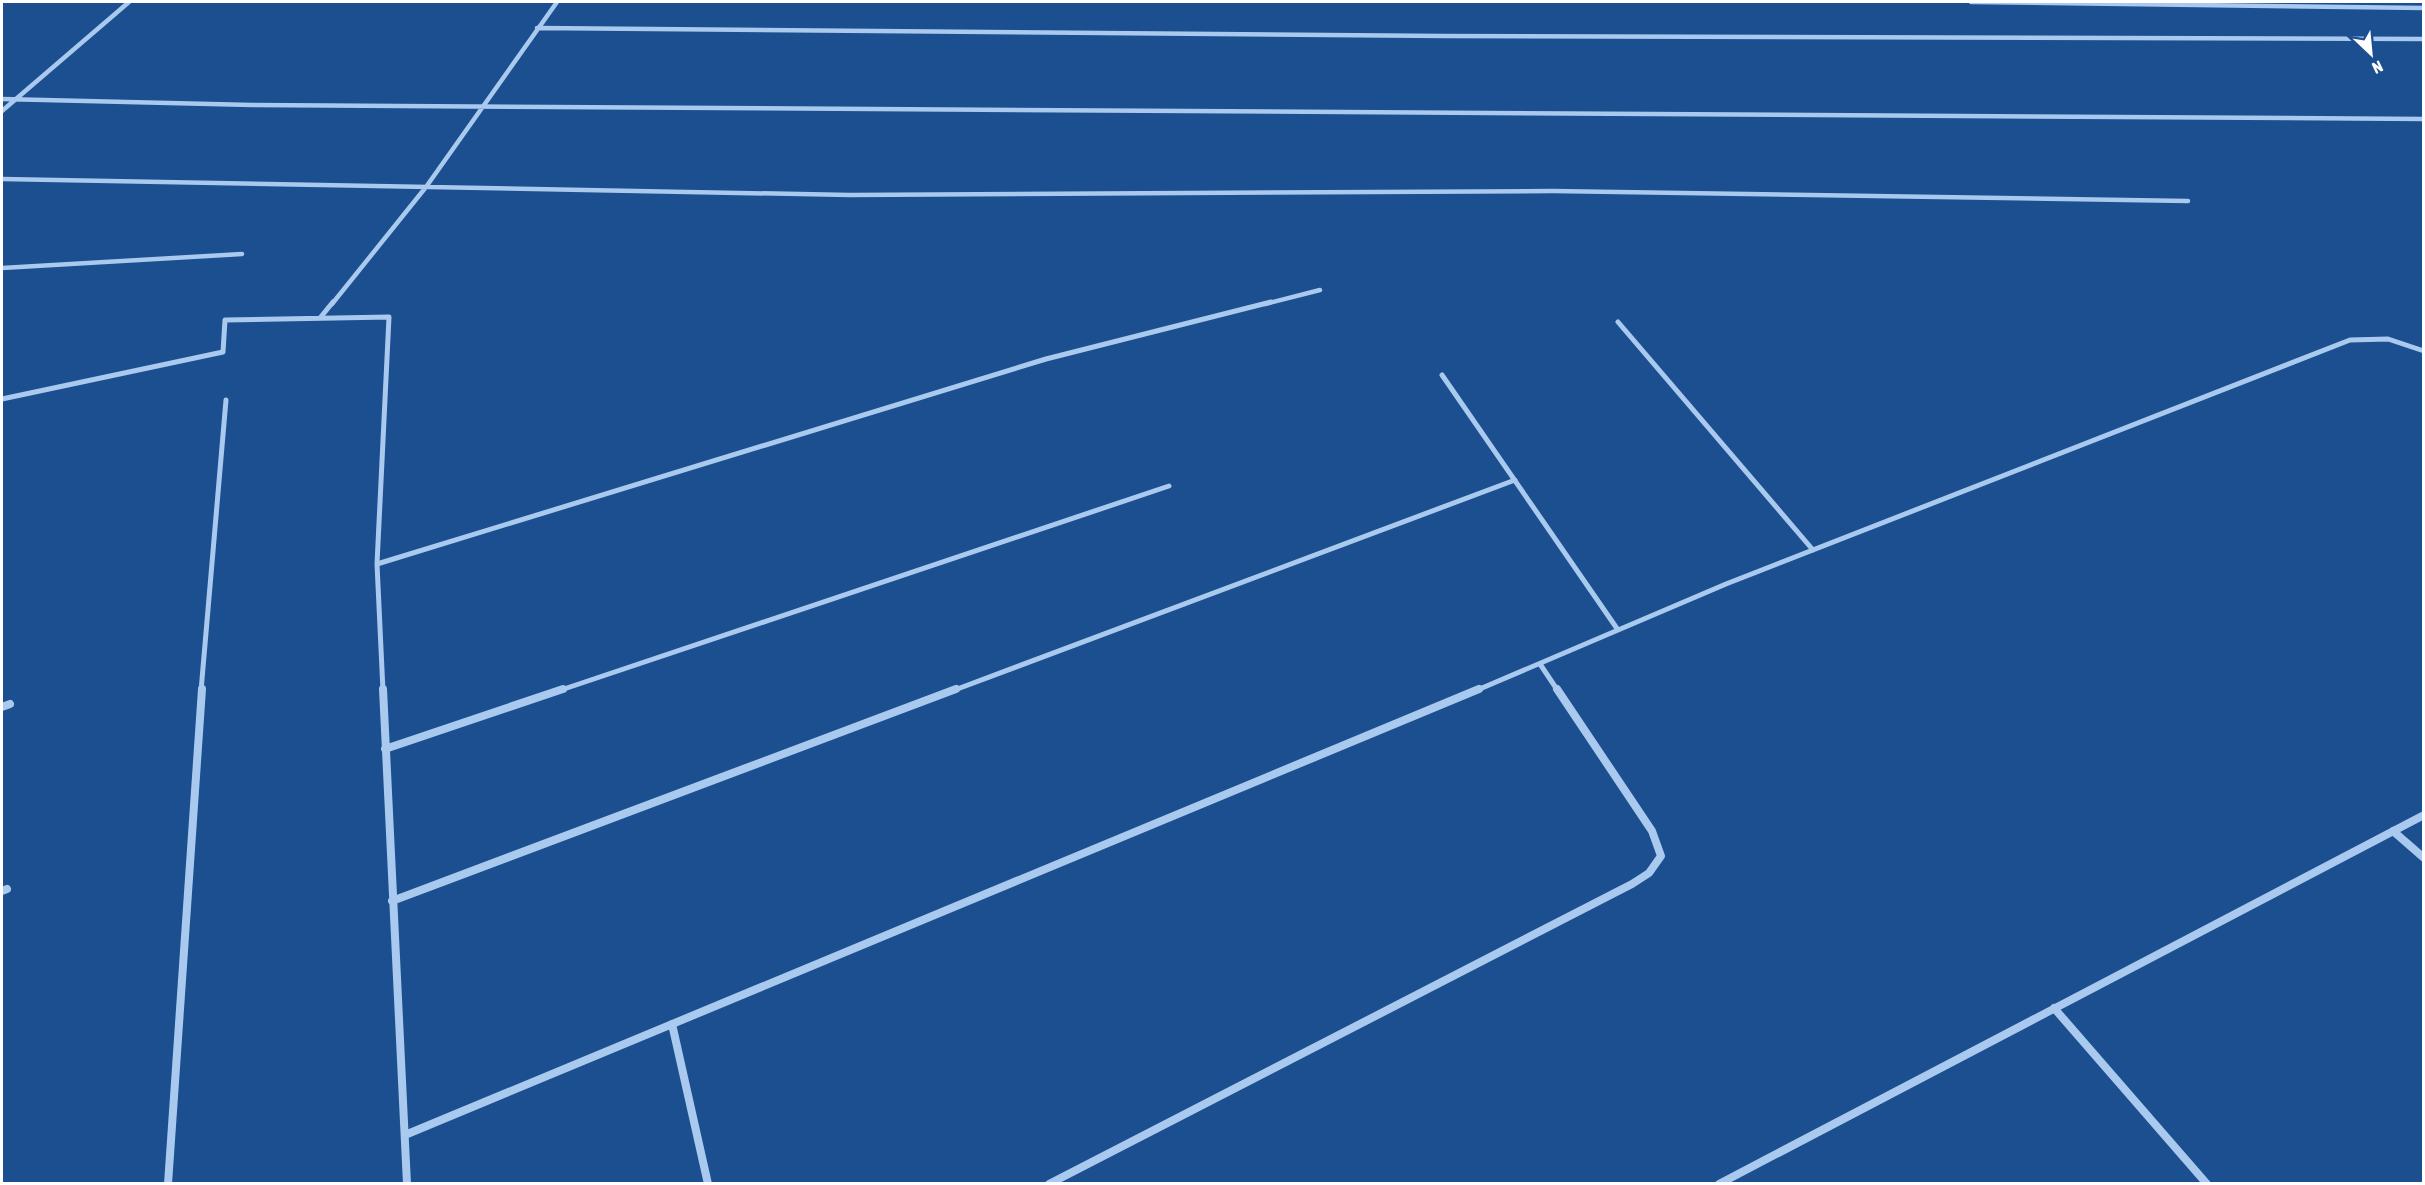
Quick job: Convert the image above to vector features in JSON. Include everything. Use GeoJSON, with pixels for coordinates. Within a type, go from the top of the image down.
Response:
{"type":"FeatureCollection","features":[{"type":"Feature","properties":{"kind":"street"},"geometry":{"type":"LineString","coordinates":[[2,111],[129,2]]}},
{"type":"Feature","properties":{"kind":"street"},"geometry":{"type":"LineString","coordinates":[[320,318],[426,187],[557,2]]}},
{"type":"Feature","properties":{"kind":"street"},"geometry":{"type":"LineString","coordinates":[[1971,2],[2424,8]]}},
{"type":"Feature","properties":{"kind":"street"},"geometry":{"type":"LineString","coordinates":[[537,28],[1443,36],[2424,39]]}},
{"type":"Feature","properties":{"kind":"street"},"geometry":{"type":"LineString","coordinates":[[2,99],[252,105],[2424,119]]}},
{"type":"Feature","properties":{"kind":"street"},"geometry":{"type":"LineString","coordinates":[[2,179],[850,195],[1553,190],[2187,201]]}},
{"type":"Feature","properties":{"kind":"street"},"geometry":{"type":"LineString","coordinates":[[2,268],[242,254]]}},
{"type":"Feature","properties":{"kind":"street"},"geometry":{"type":"LineString","coordinates":[[377,564],[1046,359],[1320,290]]}},
{"type":"Feature","properties":{"kind":"street"},"geometry":{"type":"LineString","coordinates":[[2,399],[223,352],[225,321],[389,317],[377,564],[407,1184]]}},
{"type":"Feature","properties":{"kind":"street"},"geometry":{"type":"LineString","coordinates":[[1618,322],[1814,550]]}},
{"type":"Feature","properties":{"kind":"street"},"geometry":{"type":"LineString","coordinates":[[405,1135],[1618,630],[1814,550],[2350,340],[2380,336],[2398,339],[2424,351]]}},
{"type":"Feature","properties":{"kind":"street"},"geometry":{"type":"LineString","coordinates":[[1442,375],[1618,630]]}},
{"type":"Feature","properties":{"kind":"street"},"geometry":{"type":"LineString","coordinates":[[168,1184],[199,720],[226,400]]}},
{"type":"Feature","properties":{"kind":"street"},"geometry":{"type":"LineString","coordinates":[[392,901],[1515,480]]}},
{"type":"Feature","properties":{"kind":"street"},"geometry":{"type":"LineString","coordinates":[[385,749],[1169,486]]}},
{"type":"Feature","properties":{"kind":"street"},"geometry":{"type":"LineString","coordinates":[[1049,1184],[1622,890],[1649,873],[1661,856],[1652,831],[1540,664]]}},
{"type":"Feature","properties":{"kind":"street"},"geometry":{"type":"LineString","coordinates":[[2,707],[10,704]]}},
{"type":"Feature","properties":{"kind":"street"},"geometry":{"type":"LineString","coordinates":[[1719,1184],[2424,815]]}},
{"type":"Feature","properties":{"kind":"street"},"geometry":{"type":"LineString","coordinates":[[2393,831],[2424,858]]}},
{"type":"Feature","properties":{"kind":"street"},"geometry":{"type":"LineString","coordinates":[[2054,1008],[2207,1184]]}},
{"type":"Feature","properties":{"kind":"street"},"geometry":{"type":"LineString","coordinates":[[672,1024],[708,1184]]}}]}
